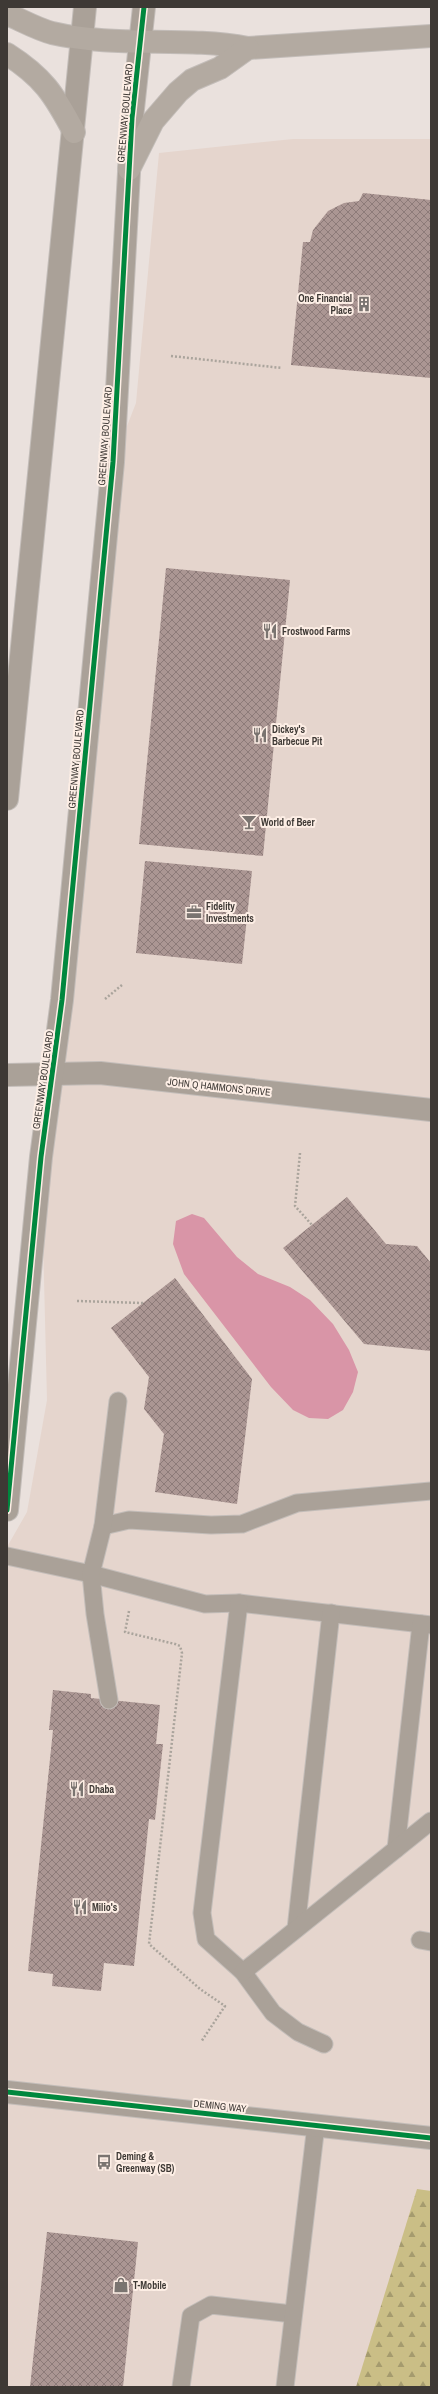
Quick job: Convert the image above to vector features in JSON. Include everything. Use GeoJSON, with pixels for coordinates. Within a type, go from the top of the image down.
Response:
{"type":"FeatureCollection","features":[{"type":"Feature","properties":{"kind":"highway"},"geometry":{"type":"LineString","coordinates":[[7,14],[50,32],[82,39],[222,43],[248,48],[431,36]]}},
{"type":"Feature","properties":{"kind":"highway"},"geometry":{"type":"LineString","coordinates":[[129,169],[153,121],[178,92],[192,80],[220,68],[248,48]]}},
{"type":"Feature","properties":{"kind":"highway"},"geometry":{"type":"LineString","coordinates":[[7,54],[30,69],[44,83],[58,102],[74,132]]}},
{"type":"Feature","properties":{"kind":"street"},"geometry":{"type":"LineString","coordinates":[[7,799],[74,132],[85,7]]}},
{"type":"Feature","properties":{"kind":"street","name":"GREENWAY BOULEVARD"},"geometry":{"type":"LineString","coordinates":[[7,1510],[41,1157],[54,1074],[113,462],[132,118],[144,7]]}},
{"type":"Feature","properties":{"kind":"street","name":"JOHN Q HAMMONS DRIVE"},"geometry":{"type":"LineString","coordinates":[[7,1075],[100,1073],[431,1110]]}},
{"type":"Feature","properties":{"kind":"street","name":"DEMING WAY"},"geometry":{"type":"LineString","coordinates":[[7,2092],[431,2138]]}},
{"type":"Feature","properties":{"kind":"lane"},"geometry":{"type":"LineString","coordinates":[[109,1700],[95,1614],[91,1574],[103,1526],[118,1401]]}},
{"type":"Feature","properties":{"kind":"lane"},"geometry":{"type":"LineString","coordinates":[[103,1526],[129,1520],[211,1525],[242,1524],[297,1503],[431,1491]]}},
{"type":"Feature","properties":{"kind":"lane"},"geometry":{"type":"LineString","coordinates":[[7,1556],[91,1574],[205,1604],[239,1603],[426,1624],[396,1849]]}},
{"type":"Feature","properties":{"kind":"lane"},"geometry":{"type":"LineString","coordinates":[[239,1603],[202,1913],[206,1938],[243,1972],[273,2013],[298,2032],[324,2044]]}},
{"type":"Feature","properties":{"kind":"lane"},"geometry":{"type":"LineString","coordinates":[[296,1929],[331,1613]]}},
{"type":"Feature","properties":{"kind":"lane"},"geometry":{"type":"LineString","coordinates":[[243,1972],[431,1822]]}},
{"type":"Feature","properties":{"kind":"lane"},"geometry":{"type":"LineString","coordinates":[[284,2387],[316,2125]]}},
{"type":"Feature","properties":{"kind":"lane"},"geometry":{"type":"LineString","coordinates":[[181,2387],[191,2316],[211,2305],[293,2314]]}},
{"type":"Feature","properties":{"kind":"path"},"geometry":{"type":"LineString","coordinates":[[171,356],[282,368]]}},
{"type":"Feature","properties":{"kind":"path"},"geometry":{"type":"LineString","coordinates":[[105,999],[122,985]]}},
{"type":"Feature","properties":{"kind":"path"},"geometry":{"type":"LineString","coordinates":[[300,1153],[295,1206],[312,1225]]}},
{"type":"Feature","properties":{"kind":"path"},"geometry":{"type":"LineString","coordinates":[[77,1301],[143,1303]]}},
{"type":"Feature","properties":{"kind":"path"},"geometry":{"type":"LineString","coordinates":[[134,1586],[125,1632],[176,1644],[180,1646],[182,1653],[149,1944],[200,1989],[225,2006],[201,2042]]}},
{"type":"Feature","properties":{"kind":"shaded area"},"geometry":{"type":"Polygon","coordinates":[[[293,139],[431,139],[431,2387],[7,2387],[7,1547],[27,1512],[47,1400],[41,1157],[113,462],[136,403],[159,153],[293,139]]]}},
{"type":"Feature","properties":{"kind":"shaded area"},"geometry":{"type":"Polygon","coordinates":[[[192,1214],[204,1218],[237,1257],[258,1274],[290,1287],[310,1300],[333,1324],[349,1350],[358,1372],[353,1392],[343,1410],[328,1419],[309,1418],[293,1410],[271,1387],[184,1274],[173,1244],[176,1221],[192,1214]]]}},
{"type":"Feature","properties":{"kind":"green space"},"geometry":{"type":"Polygon","coordinates":[[[417,2189],[431,2191],[431,2387],[356,2387],[417,2189]]]}},
{"type":"Feature","properties":{"kind":"building","name":"One Financial Place"},"geometry":{"type":"Polygon","coordinates":[[[363,193],[431,200],[431,378],[291,365],[303,242],[310,242],[313,230],[328,211],[344,203],[359,201],[363,193]]]}},
{"type":"Feature","properties":{"kind":"building"},"geometry":{"type":"Polygon","coordinates":[[[166,568],[290,580],[263,856],[139,844],[166,568]]]}},
{"type":"Feature","properties":{"kind":"building","name":"Fidelity Investments"},"geometry":{"type":"Polygon","coordinates":[[[145,861],[252,871],[242,964],[136,953],[145,861]]]}},
{"type":"Feature","properties":{"kind":"building"},"geometry":{"type":"Polygon","coordinates":[[[347,1197],[386,1244],[417,1246],[431,1263],[431,1351],[364,1344],[283,1248],[347,1197]]]}},
{"type":"Feature","properties":{"kind":"building"},"geometry":{"type":"Polygon","coordinates":[[[175,1278],[252,1379],[237,1504],[155,1492],[164,1434],[144,1409],[149,1377],[111,1328],[175,1278]]]}},
{"type":"Feature","properties":{"kind":"building"},"geometry":{"type":"Polygon","coordinates":[[[53,1690],[91,1694],[91,1698],[160,1705],[156,1744],[163,1744],[155,1820],[149,1819],[134,1966],[104,1963],[101,1991],[52,1986],[53,1974],[28,1971],[53,1730],[49,1730],[53,1690]]]}},
{"type":"Feature","properties":{"kind":"building"},"geometry":{"type":"Polygon","coordinates":[[[47,2232],[138,2242],[123,2387],[30,2387],[47,2232]]]}},
{"type":"Feature","properties":{"kind":"cycle path"},"geometry":{"type":"LineString","coordinates":[[7,1510],[41,1157],[62,1000],[113,462],[132,118],[144,7]]}},
{"type":"Feature","properties":{"kind":"cycle path"},"geometry":{"type":"LineString","coordinates":[[7,2092],[431,2138]]}},
{"type":"Feature","properties":{"kind":"place","name":"One Financial Place"},"geometry":{"type":"Point","coordinates":[364,304]}},
{"type":"Feature","properties":{"kind":"place","name":"Frostwood Farms"},"geometry":{"type":"Point","coordinates":[270,631]}},
{"type":"Feature","properties":{"kind":"place","name":"Dickey's Barbecue Pit"},"geometry":{"type":"Point","coordinates":[260,735]}},
{"type":"Feature","properties":{"kind":"place","name":"World of Beer"},"geometry":{"type":"Point","coordinates":[249,822]}},
{"type":"Feature","properties":{"kind":"place","name":"Fidelity Investments"},"geometry":{"type":"Point","coordinates":[194,912]}},
{"type":"Feature","properties":{"kind":"place","name":"Dhaba"},"geometry":{"type":"Point","coordinates":[77,1789]}},
{"type":"Feature","properties":{"kind":"place","name":"Milio's"},"geometry":{"type":"Point","coordinates":[80,1907]}},
{"type":"Feature","properties":{"kind":"place","name":"Deming & Greenway (SB)"},"geometry":{"type":"Point","coordinates":[104,2162]}},
{"type":"Feature","properties":{"kind":"place","name":"T-Mobile"},"geometry":{"type":"Point","coordinates":[121,2285]}}]}
